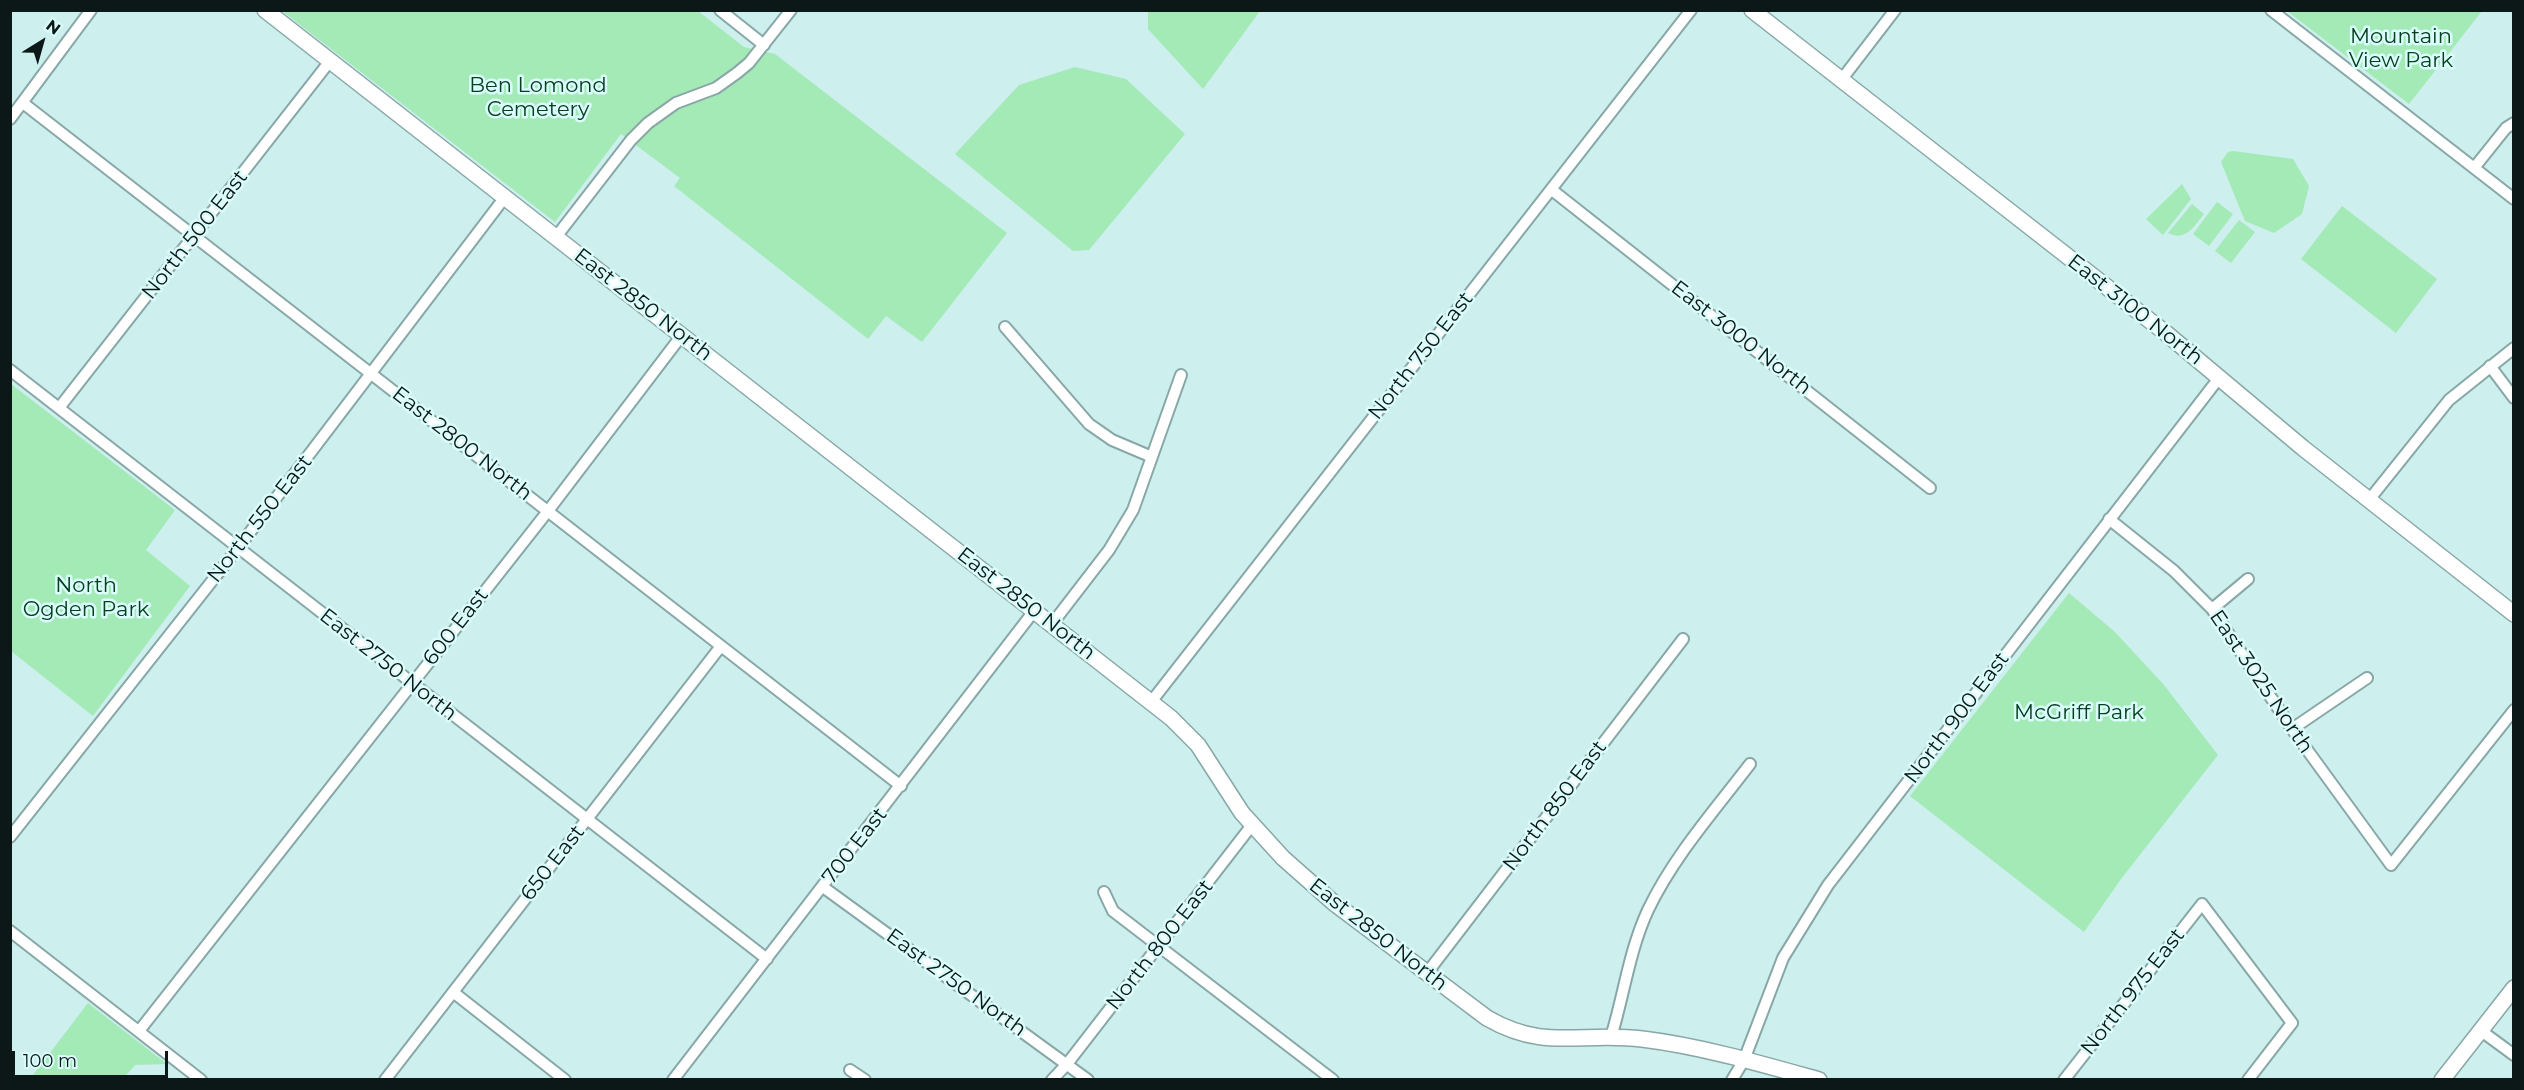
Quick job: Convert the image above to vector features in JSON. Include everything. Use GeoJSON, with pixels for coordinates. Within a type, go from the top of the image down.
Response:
{"type":"FeatureCollection","features":[{"type":"Feature","properties":{"kind":"street"},"geometry":{"type":"LineString","coordinates":[[10,119],[91,10]]}},
{"type":"Feature","properties":{"kind":"street","name":"East 2850 North"},"geometry":{"type":"LineString","coordinates":[[265,10],[1151,702],[1190,735],[1252,825],[1314,886],[1486,1018],[1513,1032],[1557,1040],[1611,1037],[1659,1042],[1744,1060],[1819,1080]]}},
{"type":"Feature","properties":{"kind":"street"},"geometry":{"type":"LineString","coordinates":[[720,10],[764,45]]}},
{"type":"Feature","properties":{"kind":"street"},"geometry":{"type":"LineString","coordinates":[[556,237],[631,140],[648,123],[676,103],[716,87],[749,63],[791,10]]}},
{"type":"Feature","properties":{"kind":"street","name":"North 750 East"},"geometry":{"type":"LineString","coordinates":[[1151,702],[1691,10]]}},
{"type":"Feature","properties":{"kind":"street","name":"East 3100 North"},"geometry":{"type":"LineString","coordinates":[[1752,10],[2167,334],[2369,500],[2514,614]]}},
{"type":"Feature","properties":{"kind":"street"},"geometry":{"type":"LineString","coordinates":[[1842,79],[1895,10]]}},
{"type":"Feature","properties":{"kind":"street"},"geometry":{"type":"LineString","coordinates":[[2271,10],[2514,199]]}},
{"type":"Feature","properties":{"kind":"street","name":"North 500 East"},"geometry":{"type":"LineString","coordinates":[[59,408],[330,61]]}},
{"type":"Feature","properties":{"kind":"street","name":"East 2800 North"},"geometry":{"type":"LineString","coordinates":[[23,103],[901,786]]}},
{"type":"Feature","properties":{"kind":"street"},"geometry":{"type":"LineString","coordinates":[[2474,168],[2506,128],[2514,123]]}},
{"type":"Feature","properties":{"kind":"street","name":"East 3000 North"},"geometry":{"type":"LineString","coordinates":[[1552,190],[1930,488]]}},
{"type":"Feature","properties":{"kind":"street","name":"North 550 East"},"geometry":{"type":"LineString","coordinates":[[10,837],[238,548],[505,197]]}},
{"type":"Feature","properties":{"kind":"street"},"geometry":{"type":"LineString","coordinates":[[1005,327],[1089,424],[1112,440],[1152,457]]}},
{"type":"Feature","properties":{"kind":"street","name":"600 East"},"geometry":{"type":"LineString","coordinates":[[139,1031],[548,511],[682,335]]}},
{"type":"Feature","properties":{"kind":"street"},"geometry":{"type":"LineString","coordinates":[[2369,500],[2437,413],[2459,390],[2514,348]]}},
{"type":"Feature","properties":{"kind":"street"},"geometry":{"type":"LineString","coordinates":[[2490,366],[2514,398]]}},
{"type":"Feature","properties":{"kind":"street","name":"East 2750 North"},"geometry":{"type":"LineString","coordinates":[[10,370],[766,959]]}},
{"type":"Feature","properties":{"kind":"street"},"geometry":{"type":"LineString","coordinates":[[1052,624],[1109,550],[1127,520],[1181,375]]}},
{"type":"Feature","properties":{"kind":"street","name":"North 900 East"},"geometry":{"type":"LineString","coordinates":[[1732,1080],[1744,1060],[1783,958],[1828,885],[2218,378]]}},
{"type":"Feature","properties":{"kind":"street","name":"East 3025 North"},"geometry":{"type":"LineString","coordinates":[[2109,519],[2174,572],[2212,609],[2292,729],[2391,865],[2514,710]]}},
{"type":"Feature","properties":{"kind":"street"},"geometry":{"type":"LineString","coordinates":[[2212,609],[2248,579]]}},
{"type":"Feature","properties":{"kind":"street","name":"700 East"},"geometry":{"type":"LineString","coordinates":[[673,1080],[1034,611]]}},
{"type":"Feature","properties":{"kind":"street","name":"North 850 East"},"geometry":{"type":"LineString","coordinates":[[1427,973],[1683,639]]}},
{"type":"Feature","properties":{"kind":"street","name":"650 East"},"geometry":{"type":"LineString","coordinates":[[385,1080],[721,646]]}},
{"type":"Feature","properties":{"kind":"street"},"geometry":{"type":"LineString","coordinates":[[2292,729],[2367,678]]}},
{"type":"Feature","properties":{"kind":"street"},"geometry":{"type":"LineString","coordinates":[[1611,1037],[1631,955],[1648,910],[1679,856],[1750,764]]}},
{"type":"Feature","properties":{"kind":"street","name":"North 800 East"},"geometry":{"type":"LineString","coordinates":[[1052,1080],[1160,946],[1252,825]]}},
{"type":"Feature","properties":{"kind":"street","name":"East 2750 North"},"geometry":{"type":"LineString","coordinates":[[823,887],[1088,1080]]}},
{"type":"Feature","properties":{"kind":"street"},"geometry":{"type":"LineString","coordinates":[[1104,892],[1113,911],[1333,1080]]}},
{"type":"Feature","properties":{"kind":"street","name":"North 975 East"},"geometry":{"type":"LineString","coordinates":[[2064,1080],[2202,904],[2292,1023],[2248,1080]]}},
{"type":"Feature","properties":{"kind":"street"},"geometry":{"type":"LineString","coordinates":[[10,931],[201,1080]]}},
{"type":"Feature","properties":{"kind":"street"},"geometry":{"type":"LineString","coordinates":[[2442,1080],[2514,988]]}},
{"type":"Feature","properties":{"kind":"street"},"geometry":{"type":"LineString","coordinates":[[453,992],[565,1080]]}},
{"type":"Feature","properties":{"kind":"street"},"geometry":{"type":"LineString","coordinates":[[2480,1030],[2514,1055]]}},
{"type":"Feature","properties":{"kind":"street"},"geometry":{"type":"LineString","coordinates":[[850,1070],[865,1080]]}},
{"type":"Feature","properties":{"kind":"green space"},"geometry":{"type":"Polygon","coordinates":[[[1148,10],[1260,11],[1203,89],[1148,29],[1148,10]]]}},
{"type":"Feature","properties":{"kind":"green space","name":"Ben Lomond Cemetery"},"geometry":{"type":"Polygon","coordinates":[[[282,11],[698,11],[744,47],[775,54],[1007,233],[922,342],[886,316],[868,339],[674,186],[680,178],[621,134],[555,222],[282,11]]]}},
{"type":"Feature","properties":{"kind":"green space","name":"Mountain View Park"},"geometry":{"type":"Polygon","coordinates":[[[2287,11],[2482,11],[2409,104],[2287,11]]]}},
{"type":"Feature","properties":{"kind":"green space"},"geometry":{"type":"Polygon","coordinates":[[[1075,67],[1126,79],[1185,134],[1089,250],[1073,251],[955,154],[1019,85],[1075,67]]]}},
{"type":"Feature","properties":{"kind":"green space"},"geometry":{"type":"Polygon","coordinates":[[[2228,152],[2293,159],[2309,186],[2302,214],[2274,233],[2245,221],[2221,162],[2228,152]]]}},
{"type":"Feature","properties":{"kind":"green space"},"geometry":{"type":"Polygon","coordinates":[[[2182,184],[2191,199],[2163,235],[2146,219],[2182,184]]]}},
{"type":"Feature","properties":{"kind":"green space"},"geometry":{"type":"Polygon","coordinates":[[[2217,202],[2233,214],[2209,246],[2193,234],[2217,202]]]}},
{"type":"Feature","properties":{"kind":"green space"},"geometry":{"type":"Polygon","coordinates":[[[2192,204],[2204,214],[2197,223],[2180,236],[2168,233],[2192,204]]]}},
{"type":"Feature","properties":{"kind":"green space"},"geometry":{"type":"Polygon","coordinates":[[[2342,206],[2437,279],[2396,333],[2301,259],[2342,206]]]}},
{"type":"Feature","properties":{"kind":"green space"},"geometry":{"type":"Polygon","coordinates":[[[2239,220],[2255,232],[2231,263],[2215,251],[2239,220]]]}},
{"type":"Feature","properties":{"kind":"green space","name":"North Ogden Park"},"geometry":{"type":"Polygon","coordinates":[[[11,384],[175,510],[146,550],[190,586],[93,716],[11,651],[11,384]]]}},
{"type":"Feature","properties":{"kind":"green space","name":"McGriff Park"},"geometry":{"type":"Polygon","coordinates":[[[2069,593],[2115,632],[2164,685],[2218,755],[2121,879],[2084,932],[1910,796],[2069,593]]]}},
{"type":"Feature","properties":{"kind":"green space"},"geometry":{"type":"Polygon","coordinates":[[[88,1003],[167,1064],[135,1065],[123,1079],[30,1079],[88,1003]]]}}]}
